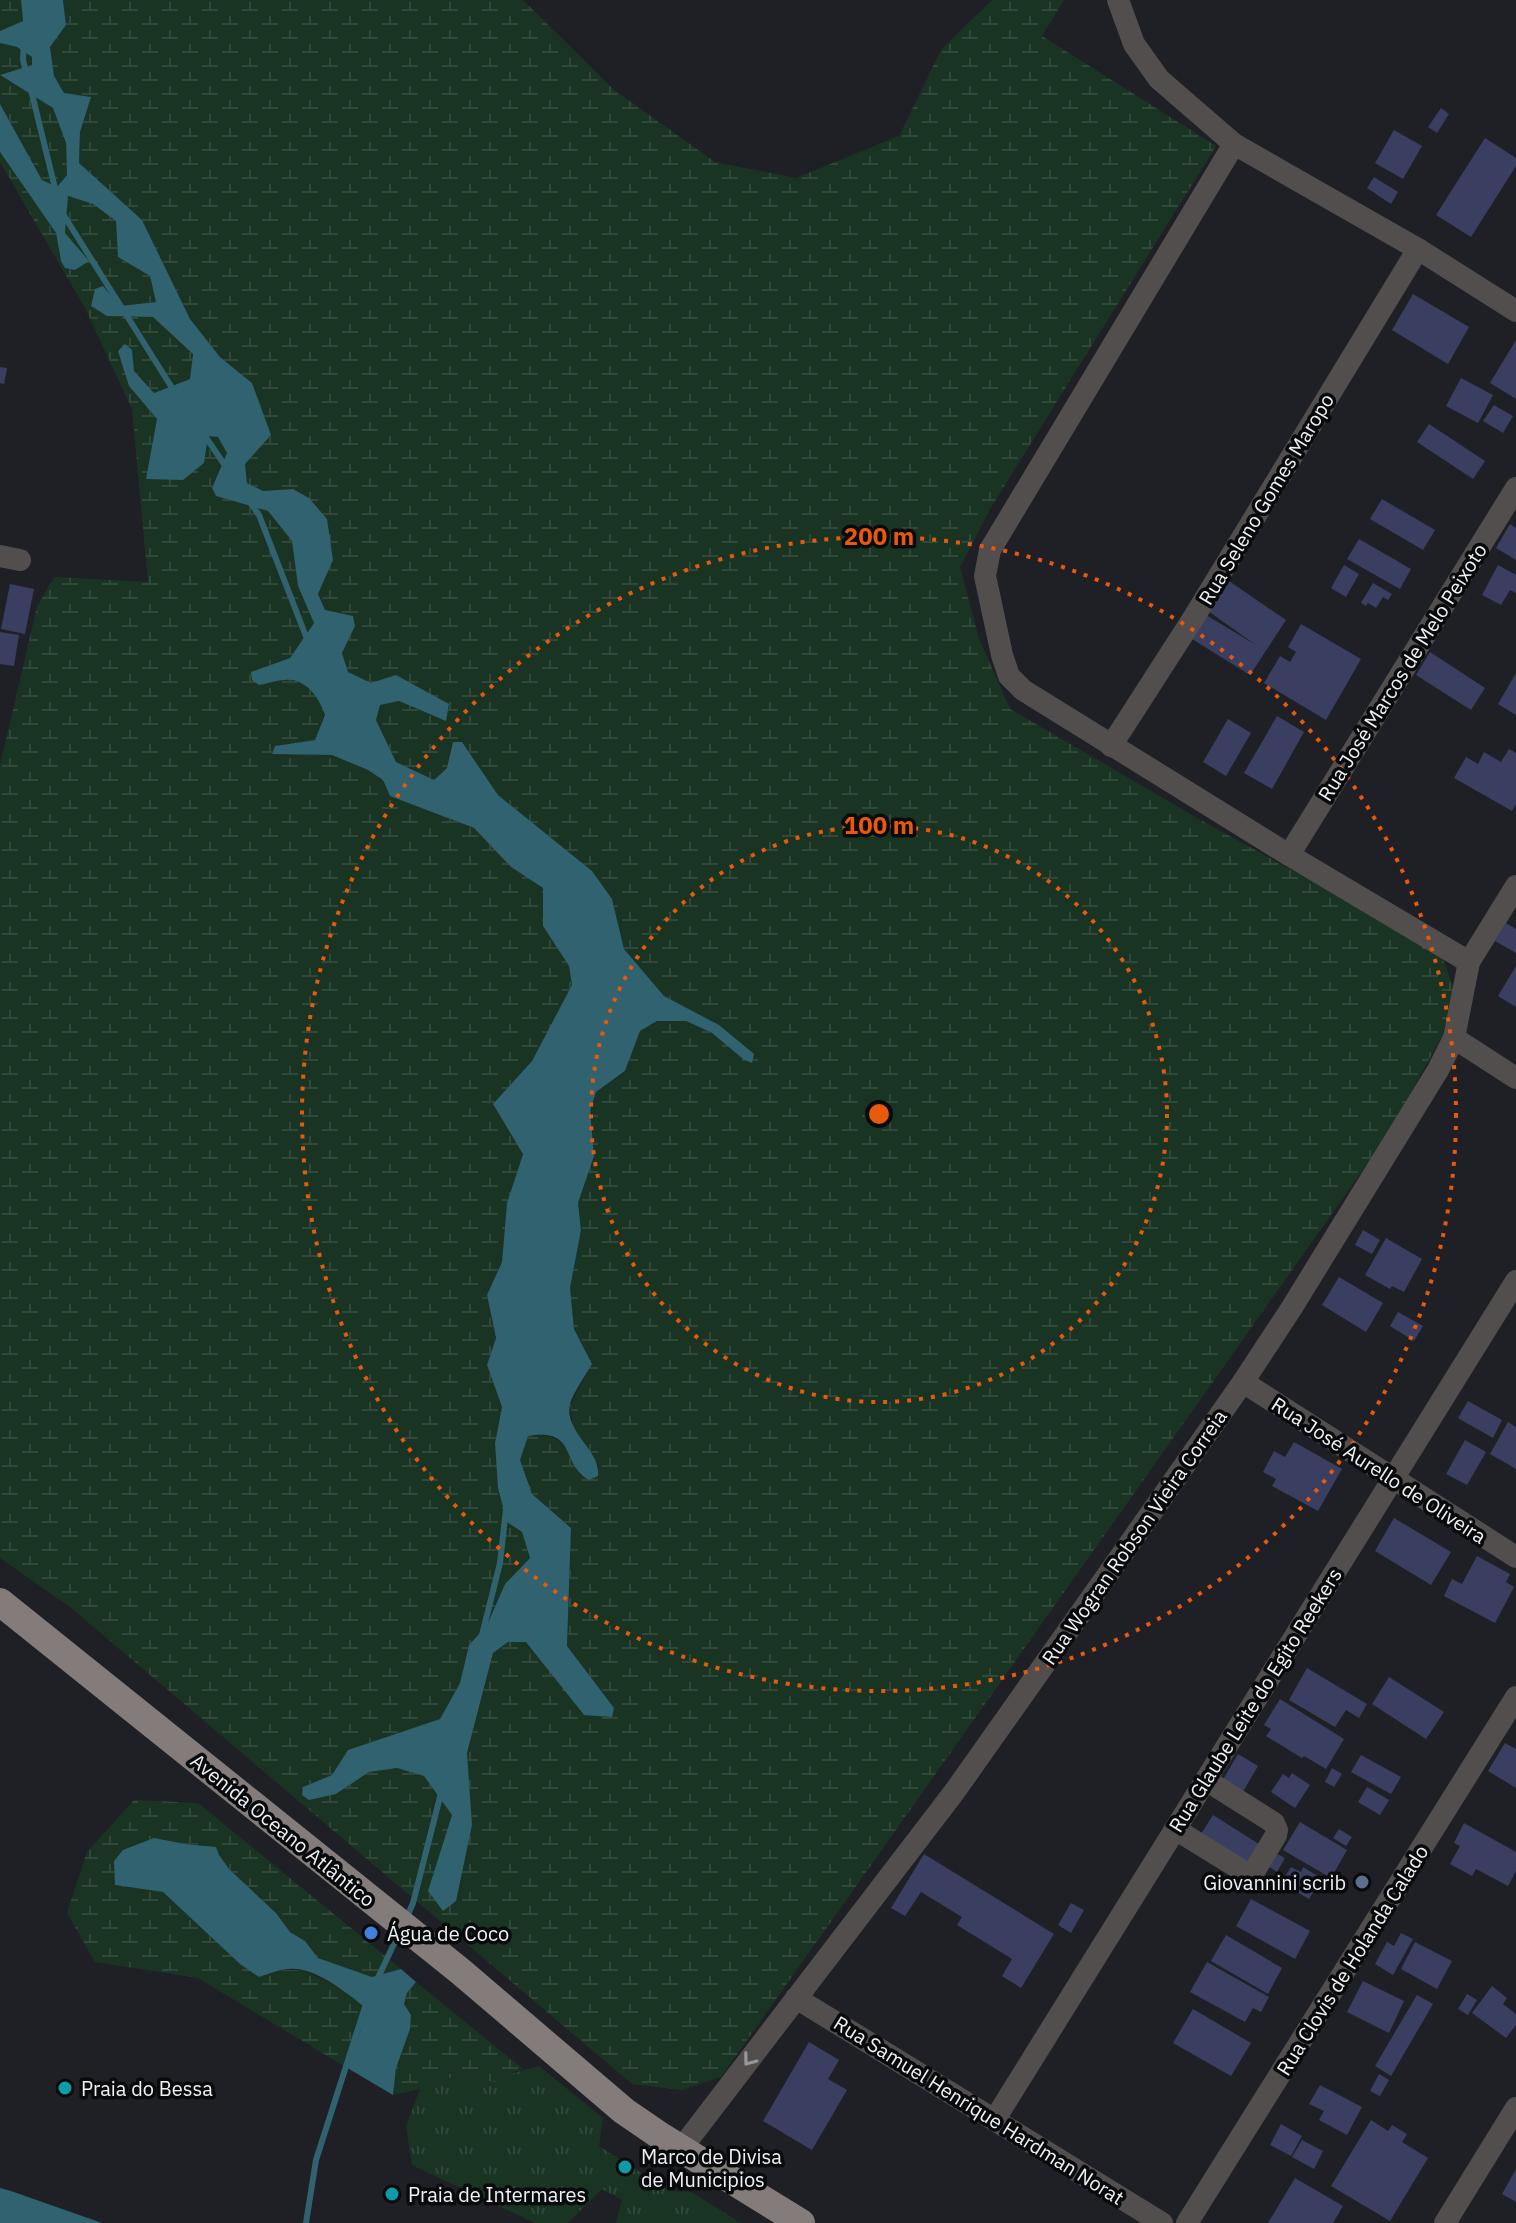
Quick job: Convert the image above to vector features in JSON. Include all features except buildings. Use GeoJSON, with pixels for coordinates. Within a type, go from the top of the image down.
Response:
{"type":"FeatureCollection","features":[{"type":"Feature","properties":{"kind":"main road","name":"Avenida Oceano Atlântico"},"geometry":{"type":"LineString","coordinates":[[0,1602],[460,1971],[624,2111],[801,2223]]}},
{"type":"Feature","properties":{"kind":"street"},"geometry":{"type":"LineString","coordinates":[[1118,0],[1134,44],[1159,79],[1234,144],[1418,249],[1516,311]]}},
{"type":"Feature","properties":{"kind":"street"},"geometry":{"type":"LineString","coordinates":[[1234,144],[990,550],[985,576],[1002,655],[1009,676],[1023,690],[1469,962]]}},
{"type":"Feature","properties":{"kind":"street","name":"Rua Seleno Gomes Maropo"},"geometry":{"type":"LineString","coordinates":[[1111,746],[1194,617],[1418,249]]}},
{"type":"Feature","properties":{"kind":"street","name":"Rua José Marcos de Melo Peixoto"},"geometry":{"type":"LineString","coordinates":[[1289,855],[1516,488]]}},
{"type":"Feature","properties":{"kind":"street","name":"Rua Wogran Robson Vieira Correia"},"geometry":{"type":"LineString","coordinates":[[681,2149],[955,1791],[1243,1382],[1438,1070],[1454,1038],[1469,962],[1516,886]]}},
{"type":"Feature","properties":{"kind":"street"},"geometry":{"type":"LineString","coordinates":[[1454,1038],[1516,1078]]}},
{"type":"Feature","properties":{"kind":"street","name":"Rua Glaube Leite do Egito Reekers"},"geometry":{"type":"LineString","coordinates":[[995,2119],[1516,1281]]}},
{"type":"Feature","properties":{"kind":"street","name":"Rua José Aurello de Oliveira"},"geometry":{"type":"LineString","coordinates":[[1243,1382],[1516,1557]]}},
{"type":"Feature","properties":{"kind":"street","name":"Rua Clovis de Holanda Calado"},"geometry":{"type":"LineString","coordinates":[[1187,2223],[1516,1697]]}},
{"type":"Feature","properties":{"kind":"street"},"geometry":{"type":"LineString","coordinates":[[1175,1829],[1243,1871],[1249,1873],[1255,1870],[1276,1835],[1274,1823],[1206,1780]]}},
{"type":"Feature","properties":{"kind":"street","name":"Rua Samuel Henrique Hardman Norat"},"geometry":{"type":"LineString","coordinates":[[796,1998],[1162,2223]]}},
{"type":"Feature","properties":{"kind":"street"},"geometry":{"type":"LineString","coordinates":[[1445,2223],[1516,2108]]}},
{"type":"Feature","properties":{"kind":"green space"},"geometry":{"type":"Polygon","coordinates":[[[0,0],[21,0],[23,21],[0,31],[0,0]]]}},
{"type":"Feature","properties":{"kind":"green space"},"geometry":{"type":"Polygon","coordinates":[[[63,0],[523,0],[613,89],[715,162],[796,178],[899,136],[941,50],[992,0],[1064,0],[1042,36],[1216,146],[990,509],[960,567],[979,639],[1010,709],[1199,819],[1440,952],[1454,989],[1442,1036],[1389,1133],[721,2077],[682,2090],[632,2084],[70,1607],[0,1558],[0,765],[37,607],[54,577],[148,582],[132,409],[85,308],[0,162],[0,152],[56,233],[60,260],[67,196],[93,204],[116,221],[118,257],[150,276],[156,302],[120,306],[107,316],[153,316],[193,353],[190,379],[153,393],[134,371],[129,386],[157,419],[208,436],[218,436],[227,453],[212,488],[216,496],[268,511],[292,541],[298,586],[314,623],[290,658],[251,672],[259,685],[285,680],[299,682],[315,696],[325,715],[315,740],[275,746],[272,753],[332,755],[383,780],[390,796],[474,828],[511,867],[543,888],[543,926],[569,966],[572,985],[532,1061],[493,1104],[523,1153],[507,1203],[502,1262],[487,1295],[496,1339],[487,1365],[502,1407],[495,1443],[530,1558],[505,1584],[487,1625],[469,1645],[460,1683],[440,1719],[348,1750],[332,1775],[303,1787],[336,1794],[369,1772],[397,1768],[424,1776],[452,1815],[429,1891],[472,1825],[467,1754],[493,1653],[508,1642],[527,1642],[584,1715],[614,1709],[567,1646],[571,1528],[532,1494],[519,1460],[528,1436],[540,1435],[549,1436],[562,1444],[581,1476],[599,1467],[573,1426],[570,1405],[592,1364],[574,1329],[570,1288],[581,1230],[578,1203],[594,1156],[590,1110],[596,1092],[625,1072],[640,1031],[657,1021],[685,1021],[712,1033],[743,1059],[719,1025],[664,996],[624,949],[612,899],[592,871],[498,795],[462,742],[453,742],[447,768],[434,780],[396,762],[376,720],[380,705],[399,701],[446,720],[449,704],[371,684],[348,672],[342,653],[355,626],[325,610],[318,594],[333,560],[309,498],[293,489],[263,491],[247,483],[245,464],[252,383],[220,357],[190,319],[142,220],[79,163],[80,132],[91,97],[64,93],[54,76],[50,47],[66,25],[63,0]]]}},
{"type":"Feature","properties":{"kind":"green space"},"geometry":{"type":"Polygon","coordinates":[[[0,43],[17,47],[32,57],[33,65],[1,76],[53,108],[66,143],[67,175],[57,187],[42,180],[0,104],[0,43]]]}},
{"type":"Feature","properties":{"kind":"green space"},"geometry":{"type":"Polygon","coordinates":[[[134,1800],[198,1803],[401,1969],[372,1977],[318,1958],[305,1941],[290,1932],[276,1913],[229,1869],[219,1855],[202,1845],[185,1844],[115,1885],[163,1892],[240,1964],[303,1970],[342,1989],[363,2006],[358,2037],[344,2066],[198,1978],[95,1962],[67,1913],[87,1852],[134,1800]]]}},
{"type":"Feature","properties":{"kind":"green space"},"geometry":{"type":"Polygon","coordinates":[[[416,1982],[523,2069],[496,2082],[459,2077],[435,2079],[420,2089],[393,2095],[396,2068],[410,2029],[411,2015],[404,2004],[407,1993],[416,1982]]]}},
{"type":"Feature","properties":{"kind":"green space"},"geometry":{"type":"Polygon","coordinates":[[[539,2066],[603,2118],[599,2146],[670,2191],[691,2192],[741,2223],[616,2223],[622,2200],[602,2189],[568,2223],[535,2223],[412,2165],[406,2126],[420,2089],[435,2079],[459,2077],[496,2082],[506,2075],[539,2066]]]}},
{"type":"Feature","properties":{"kind":"water"},"geometry":{"type":"Polygon","coordinates":[[[21,0],[63,0],[66,25],[50,47],[54,76],[64,93],[91,97],[80,132],[79,163],[142,220],[190,319],[220,357],[252,383],[271,435],[245,464],[247,483],[263,491],[293,489],[309,498],[327,519],[333,560],[318,594],[325,610],[353,616],[355,626],[342,653],[348,672],[371,683],[396,675],[449,704],[446,721],[399,701],[380,705],[376,720],[396,762],[434,780],[447,768],[453,742],[462,742],[498,795],[592,871],[612,899],[624,949],[664,996],[719,1025],[754,1054],[752,1063],[743,1059],[712,1033],[686,1021],[657,1021],[640,1031],[625,1071],[596,1092],[590,1110],[594,1156],[578,1203],[581,1230],[570,1288],[574,1329],[592,1364],[570,1404],[570,1414],[572,1424],[594,1458],[598,1476],[589,1480],[580,1473],[562,1442],[555,1437],[528,1436],[520,1460],[532,1494],[571,1528],[567,1646],[614,1708],[612,1717],[584,1715],[526,1642],[508,1642],[493,1653],[467,1753],[472,1825],[456,1901],[443,1911],[428,1891],[452,1815],[424,1776],[397,1768],[369,1772],[336,1794],[309,1800],[302,1795],[303,1787],[332,1775],[348,1750],[440,1719],[460,1683],[469,1645],[487,1625],[505,1584],[530,1558],[522,1532],[507,1522],[498,1488],[495,1443],[502,1407],[487,1365],[496,1338],[487,1295],[502,1262],[507,1203],[523,1154],[493,1104],[532,1061],[572,985],[569,966],[543,926],[543,888],[511,867],[474,828],[390,796],[383,780],[332,755],[272,754],[275,746],[315,740],[325,715],[315,696],[299,682],[282,680],[259,685],[252,680],[251,672],[290,658],[314,623],[298,586],[292,541],[268,511],[216,496],[212,488],[227,453],[218,437],[208,436],[204,463],[183,480],[146,479],[157,419],[129,386],[118,351],[125,344],[132,350],[134,371],[154,393],[190,379],[193,354],[153,317],[107,316],[91,306],[95,289],[103,286],[120,306],[156,302],[150,276],[118,257],[116,221],[93,204],[68,196],[65,233],[89,261],[75,270],[65,268],[56,233],[0,152],[0,104],[42,180],[57,187],[67,175],[66,143],[53,108],[0,75],[32,65],[32,57],[17,47],[0,43],[0,31],[23,21],[21,0]]]}},
{"type":"Feature","properties":{"kind":"water"},"geometry":{"type":"Polygon","coordinates":[[[154,1838],[216,1847],[229,1869],[276,1913],[290,1932],[305,1941],[318,1958],[372,1977],[401,1969],[416,1982],[407,1993],[404,2004],[411,2015],[410,2029],[396,2068],[393,2095],[344,2066],[358,2037],[363,2014],[363,2006],[350,1996],[327,1980],[303,1970],[286,1969],[259,1977],[240,1964],[163,1892],[115,1885],[114,1861],[123,1850],[154,1838]]]}},
{"type":"Feature","properties":{"kind":"water"},"geometry":{"type":"Polygon","coordinates":[[[0,2188],[11,2191],[102,2223],[0,2223],[0,2188]]]}},
{"type":"Feature","properties":{"kind":"waterway"},"geometry":{"type":"LineString","coordinates":[[24,43],[23,60],[27,75]]}},
{"type":"Feature","properties":{"kind":"waterway"},"geometry":{"type":"LineString","coordinates":[[31,90],[56,192]]}},
{"type":"Feature","properties":{"kind":"waterway"},"geometry":{"type":"LineString","coordinates":[[63,214],[174,391]]}},
{"type":"Feature","properties":{"kind":"waterway"},"geometry":{"type":"LineString","coordinates":[[205,436],[226,467]]}},
{"type":"Feature","properties":{"kind":"waterway"},"geometry":{"type":"LineString","coordinates":[[250,502],[259,515],[307,639]]}},
{"type":"Feature","properties":{"kind":"waterway"},"geometry":{"type":"LineString","coordinates":[[482,1635],[500,1563],[506,1509]]}},
{"type":"Feature","properties":{"kind":"waterway"},"geometry":{"type":"LineString","coordinates":[[407,1917],[441,1793]]}},
{"type":"Feature","properties":{"kind":"waterway"},"geometry":{"type":"LineString","coordinates":[[376,1982],[400,1931]]}},
{"type":"Feature","properties":{"kind":"waterway"},"geometry":{"type":"LineString","coordinates":[[306,2223],[316,2160],[365,2007]]}},
{"type":"Feature","properties":{"kind":"place","name":"Giovannini scrib"},"geometry":{"type":"Point","coordinates":[1362,1882]}},
{"type":"Feature","properties":{"kind":"place","name":"Água de Coco"},"geometry":{"type":"Point","coordinates":[371,1933]}},
{"type":"Feature","properties":{"kind":"place","name":"Praia do Bessa"},"geometry":{"type":"Point","coordinates":[65,2088]}},
{"type":"Feature","properties":{"kind":"place","name":"Marco de Divisa de Municipios"},"geometry":{"type":"Point","coordinates":[625,2167]}},
{"type":"Feature","properties":{"kind":"place","name":"Praia de Intermares"},"geometry":{"type":"Point","coordinates":[392,2194]}}]}
